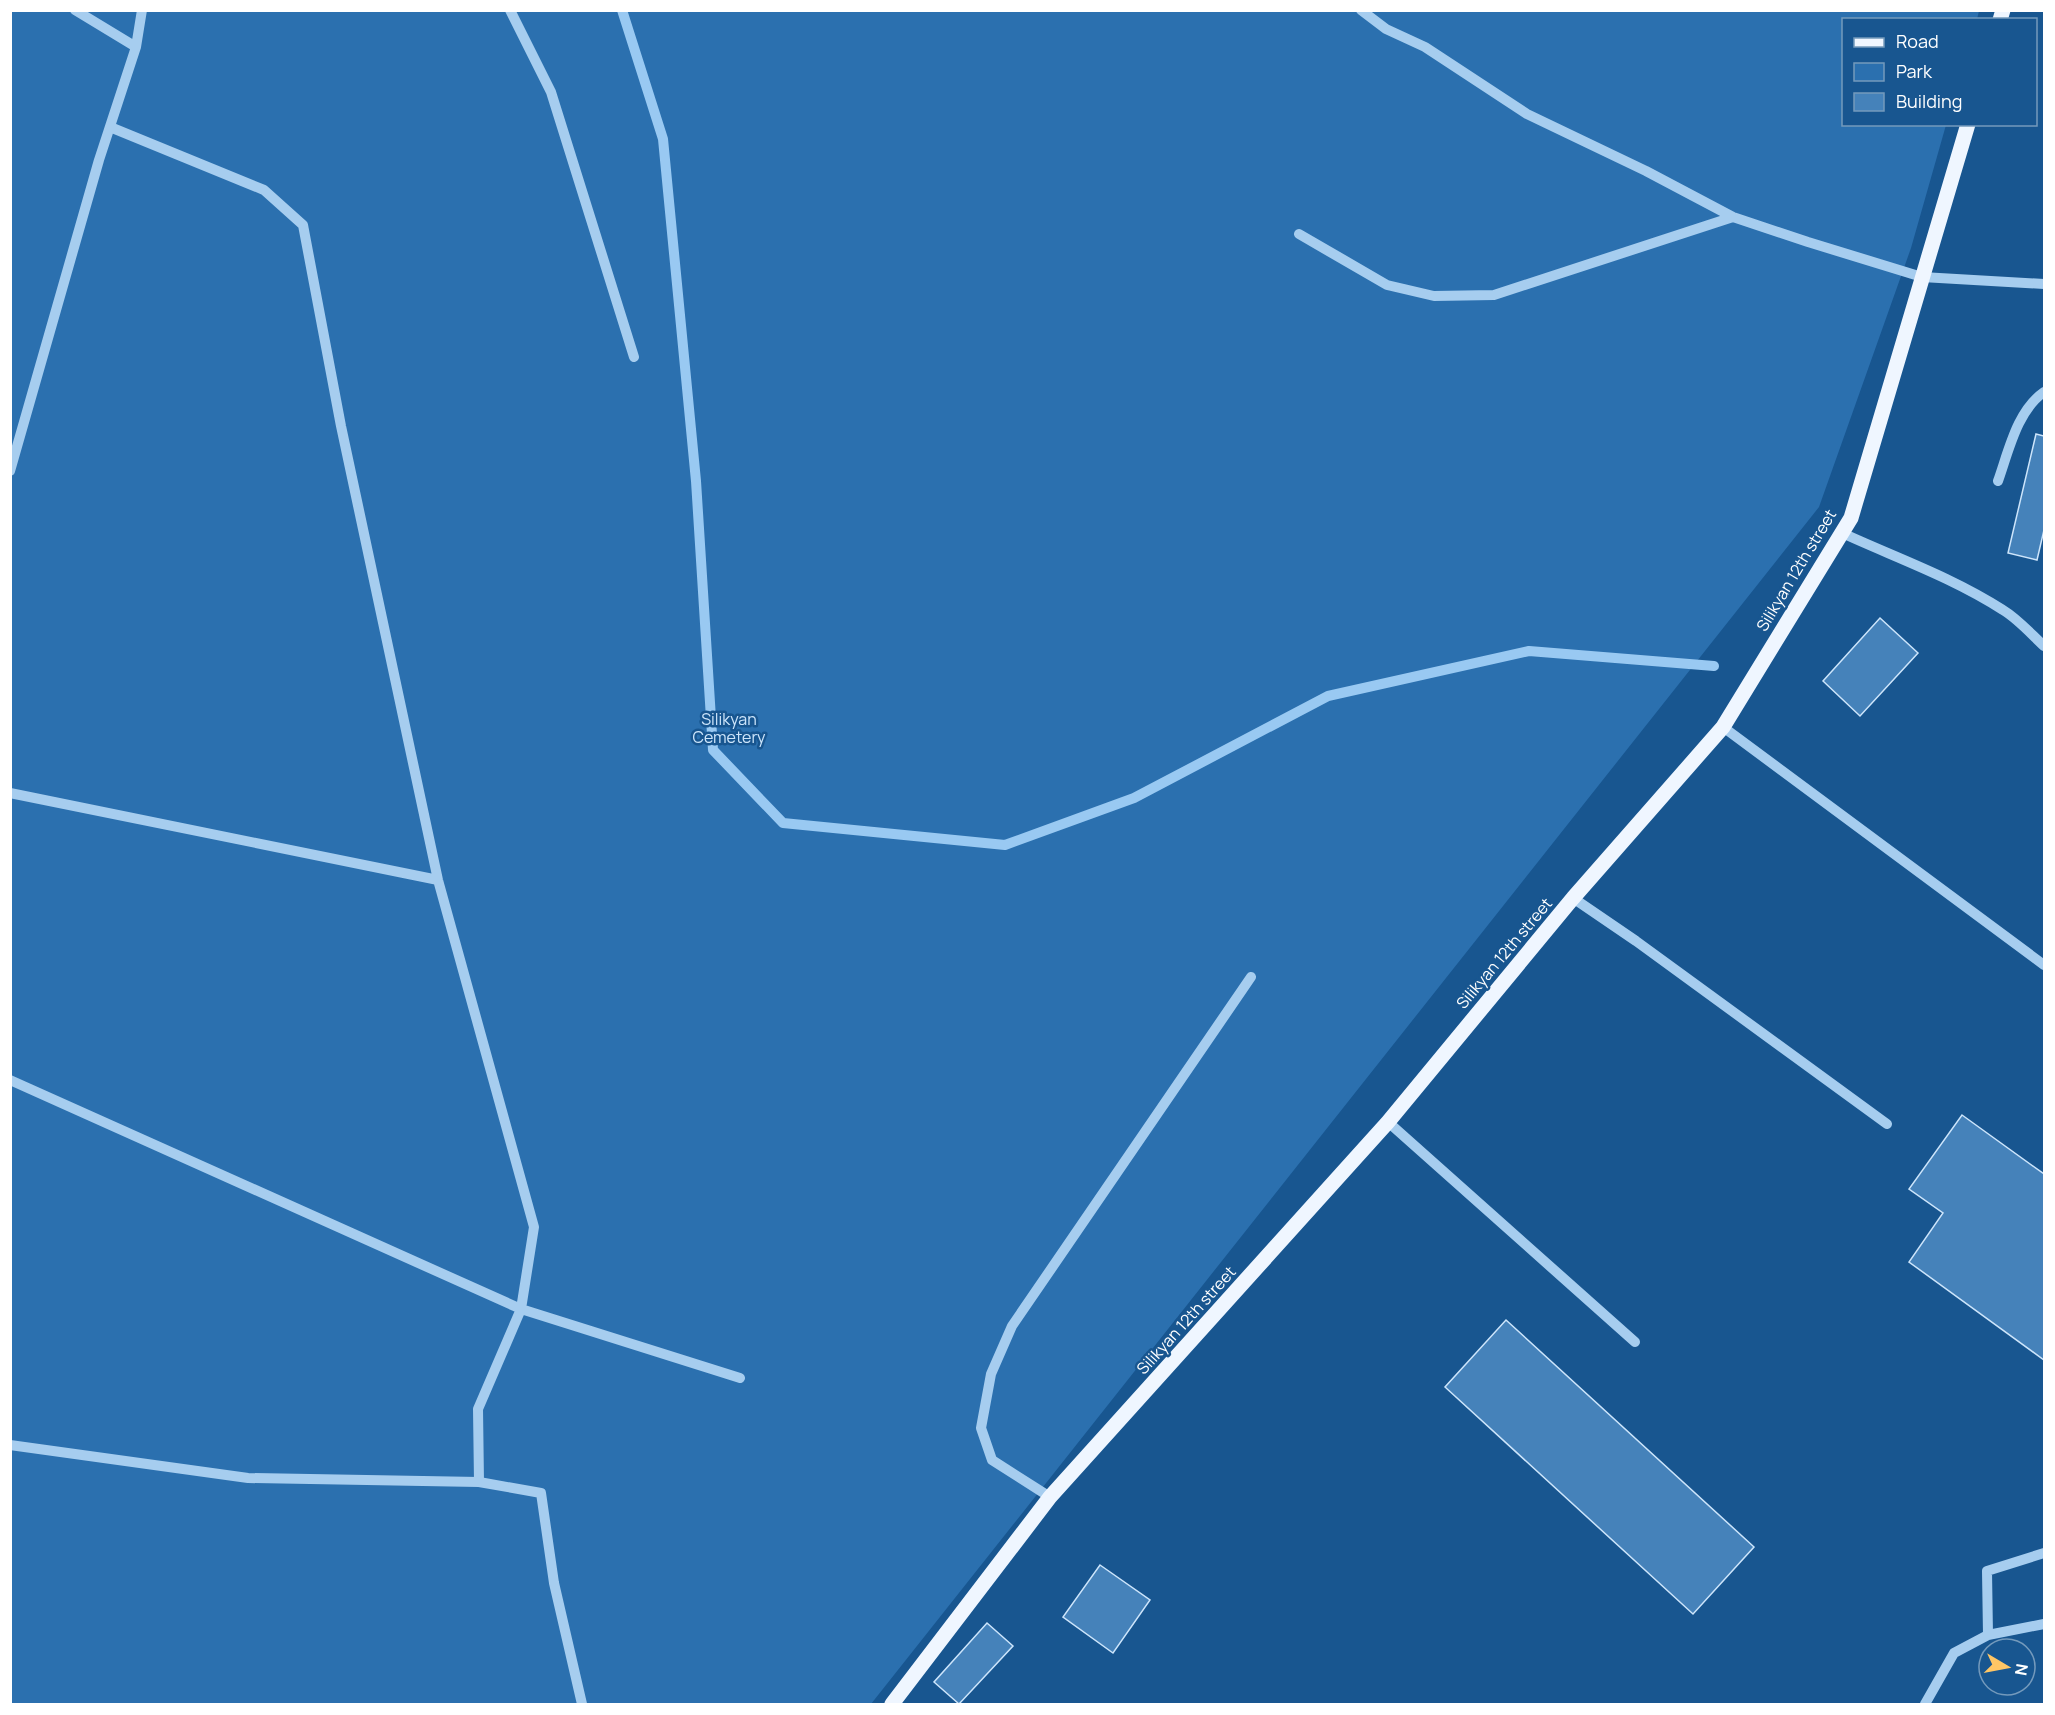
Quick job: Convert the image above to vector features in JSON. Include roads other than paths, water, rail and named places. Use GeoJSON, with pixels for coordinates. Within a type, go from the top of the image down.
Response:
{"type":"FeatureCollection","features":[{"type":"Feature","properties":{"kind":"main road","name":"Silikyan 12th street"},"geometry":{"type":"LineString","coordinates":[[892,1704],[1050,1497],[1388,1122],[1573,898],[1723,727],[1840,532],[1851,518],[1967,126]]}},
{"type":"Feature","properties":{"kind":"lane"},"geometry":{"type":"LineString","coordinates":[[75,10],[136,47]]}},
{"type":"Feature","properties":{"kind":"lane"},"geometry":{"type":"LineString","coordinates":[[10,471],[110,127],[136,47],[142,10]]}},
{"type":"Feature","properties":{"kind":"lane"},"geometry":{"type":"LineString","coordinates":[[510,10],[551,92],[634,357]]}},
{"type":"Feature","properties":{"kind":"lane"},"geometry":{"type":"LineString","coordinates":[[1361,10],[1386,29],[1425,47],[1527,114],[1646,171],[1733,217],[1922,277],[2044,284]]}},
{"type":"Feature","properties":{"kind":"lane"},"geometry":{"type":"LineString","coordinates":[[110,127],[264,190],[303,225],[341,426],[438,880],[534,1227],[521,1309],[478,1409],[479,1482]]}},
{"type":"Feature","properties":{"kind":"lane"},"geometry":{"type":"LineString","coordinates":[[1299,234],[1388,285],[1434,296],[1494,295],[1733,217]]}},
{"type":"Feature","properties":{"kind":"lane"},"geometry":{"type":"LineString","coordinates":[[1998,481],[2024,411],[2044,392]]}},
{"type":"Feature","properties":{"kind":"lane"},"geometry":{"type":"LineString","coordinates":[[1840,532],[1936,573],[2004,610],[2044,646]]}},
{"type":"Feature","properties":{"kind":"lane"},"geometry":{"type":"LineString","coordinates":[[1723,727],[2044,965]]}},
{"type":"Feature","properties":{"kind":"lane"},"geometry":{"type":"LineString","coordinates":[[10,793],[438,880]]}},
{"type":"Feature","properties":{"kind":"lane"},"geometry":{"type":"LineString","coordinates":[[1573,898],[1636,941],[1887,1124]]}},
{"type":"Feature","properties":{"kind":"lane"},"geometry":{"type":"LineString","coordinates":[[1050,1497],[992,1460],[981,1428],[991,1374],[1012,1326],[1251,977]]}},
{"type":"Feature","properties":{"kind":"lane"},"geometry":{"type":"LineString","coordinates":[[10,1080],[521,1309],[740,1377]]}},
{"type":"Feature","properties":{"kind":"lane"},"geometry":{"type":"LineString","coordinates":[[1388,1122],[1635,1342]]}},
{"type":"Feature","properties":{"kind":"lane"},"geometry":{"type":"LineString","coordinates":[[10,1444],[248,1478],[479,1482],[541,1493],[554,1583],[582,1704]]}},
{"type":"Feature","properties":{"kind":"lane"},"geometry":{"type":"LineString","coordinates":[[1988,1635],[1986,1571],[2044,1553]]}},
{"type":"Feature","properties":{"kind":"lane"},"geometry":{"type":"LineString","coordinates":[[1925,1704],[1954,1653],[1988,1635],[2044,1624]]}},
{"type":"Feature","properties":{"kind":"waterway"},"geometry":{"type":"LineString","coordinates":[[622,10],[663,139],[696,481],[713,750],[783,823],[1005,845],[1134,798],[1328,696],[1529,651],[1714,666]]}},
{"type":"Feature","properties":{"kind":"park label","name":"Silikyan Cemetery"},"geometry":{"type":"Point","coordinates":[729,728]}}]}
